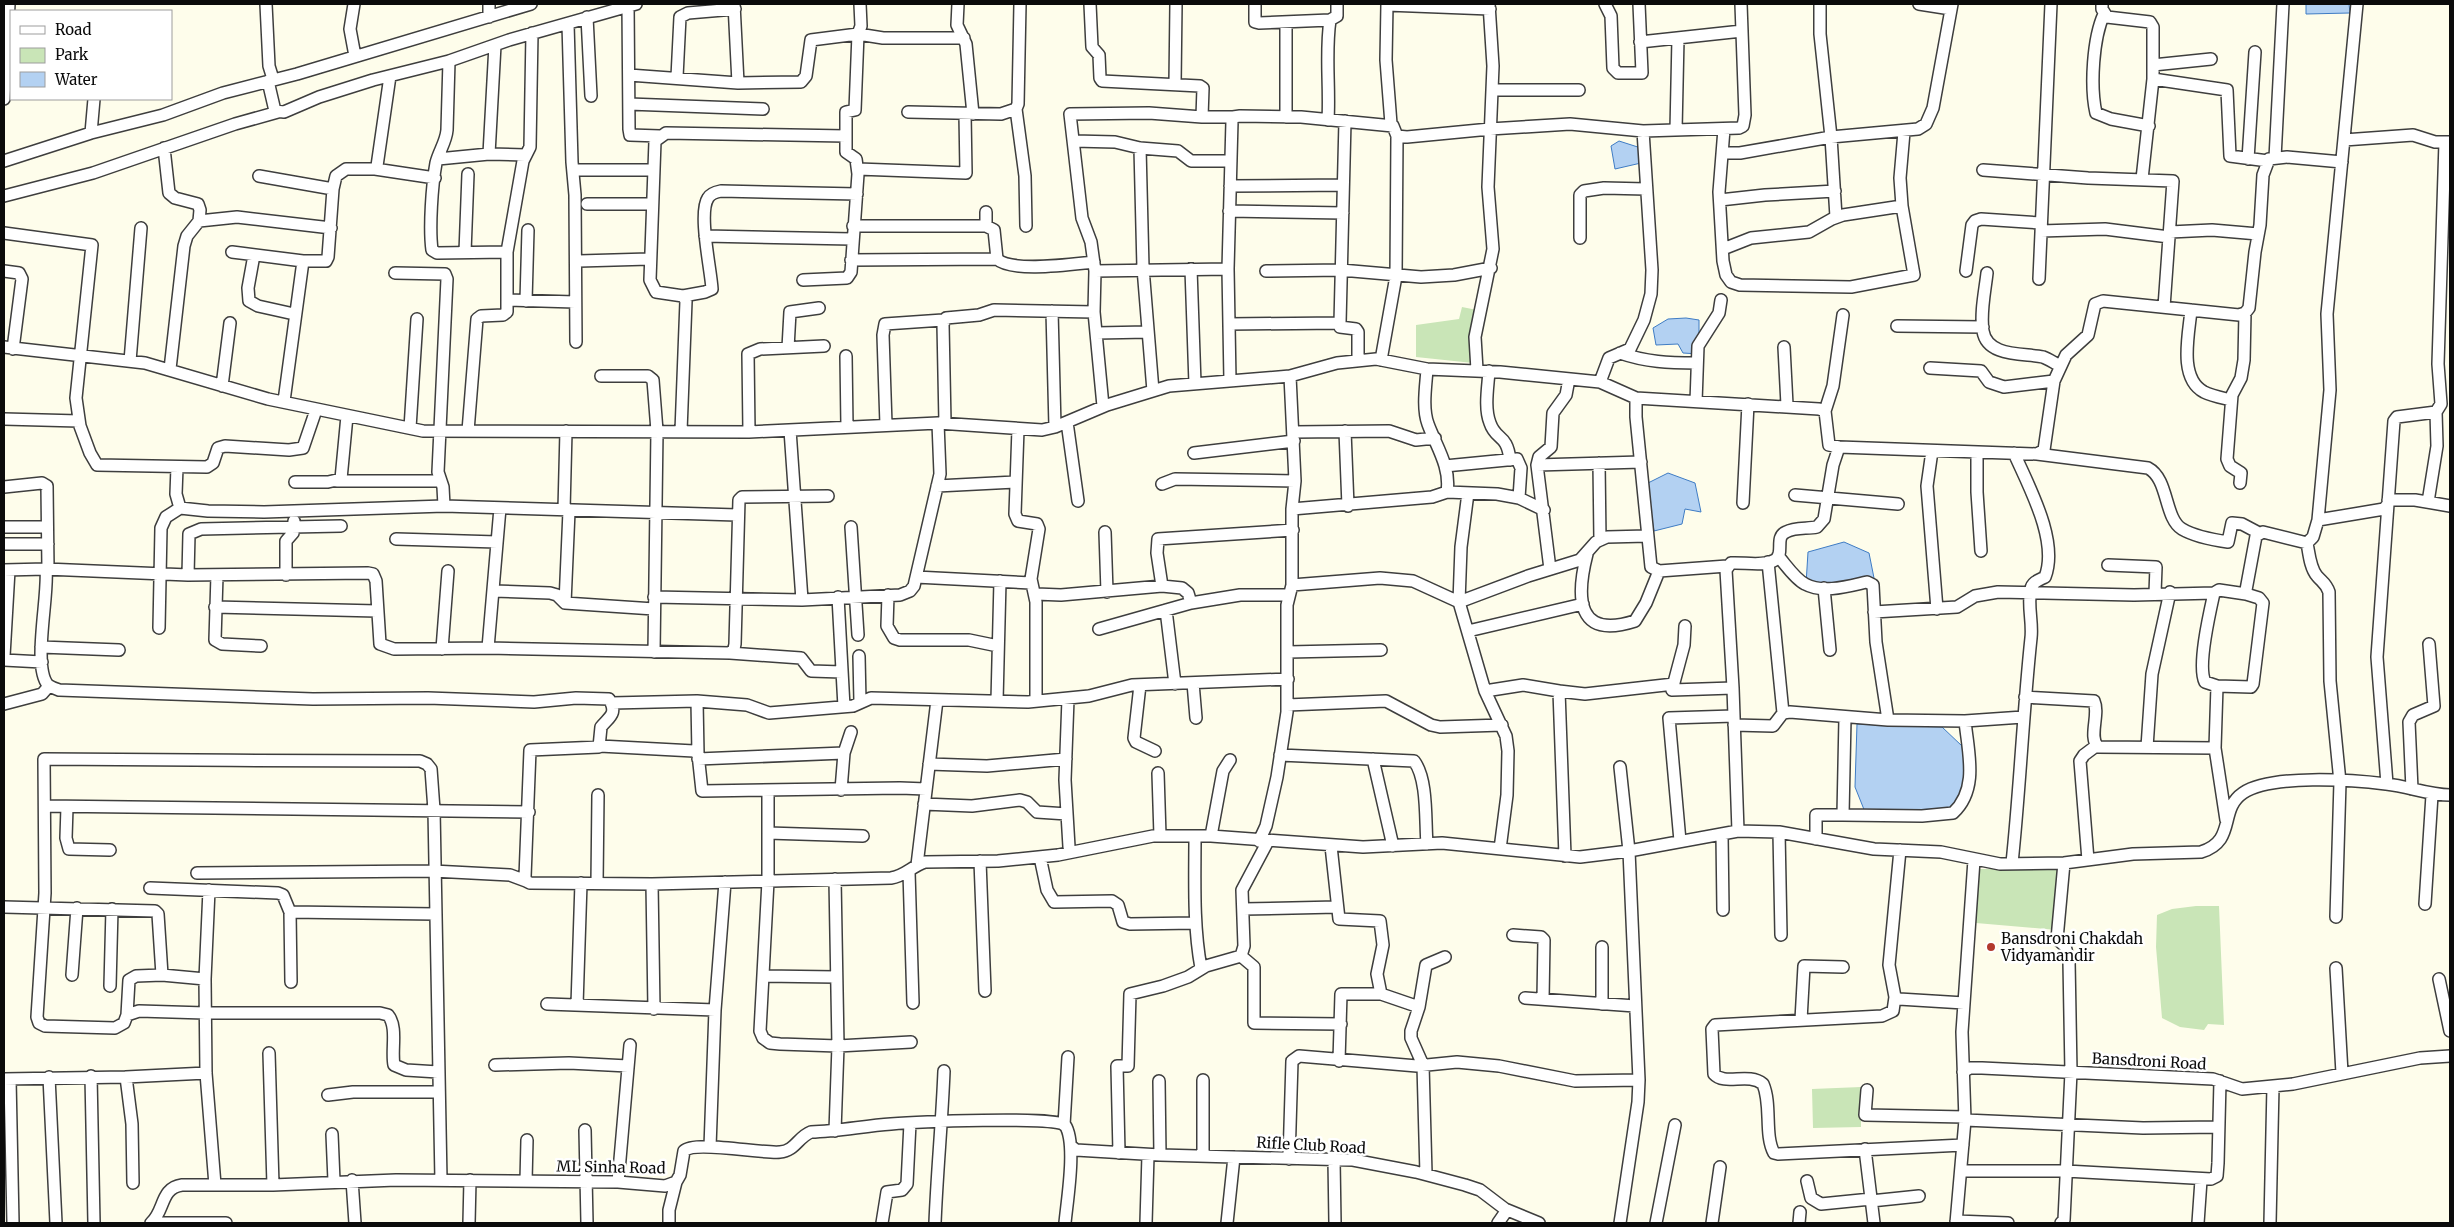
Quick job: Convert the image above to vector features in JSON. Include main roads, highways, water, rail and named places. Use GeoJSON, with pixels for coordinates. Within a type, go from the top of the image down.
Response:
{"type":"FeatureCollection","features":[{"type":"Feature","properties":{"kind":"water"},"geometry":{"type":"Polygon","coordinates":[[[2306,4],[2349,4],[2350,13],[2306,14],[2306,4]]]}},
{"type":"Feature","properties":{"kind":"water"},"geometry":{"type":"Polygon","coordinates":[[[1619,141],[1644,149],[1641,163],[1615,169],[1611,146],[1619,141]]]}},
{"type":"Feature","properties":{"kind":"water"},"geometry":{"type":"Polygon","coordinates":[[[1686,318],[1699,320],[1699,354],[1683,353],[1678,344],[1656,345],[1653,328],[1668,319],[1686,318]]]}},
{"type":"Feature","properties":{"kind":"water"},"geometry":{"type":"Polygon","coordinates":[[[1668,473],[1695,483],[1701,512],[1685,509],[1682,524],[1654,531],[1646,484],[1668,473]]]}},
{"type":"Feature","properties":{"kind":"water"},"geometry":{"type":"Polygon","coordinates":[[[1844,542],[1869,553],[1875,583],[1806,584],[1808,552],[1844,542]]]}},
{"type":"Feature","properties":{"kind":"water"},"geometry":{"type":"Polygon","coordinates":[[[1857,724],[1942,727],[1962,746],[1967,786],[1957,808],[1865,812],[1855,787],[1857,724]]]}},
{"type":"Feature","properties":{"kind":"place","name":"Bansdroni Chakdah Vidyamandir"},"geometry":{"type":"Point","coordinates":[1991,947]}}]}
